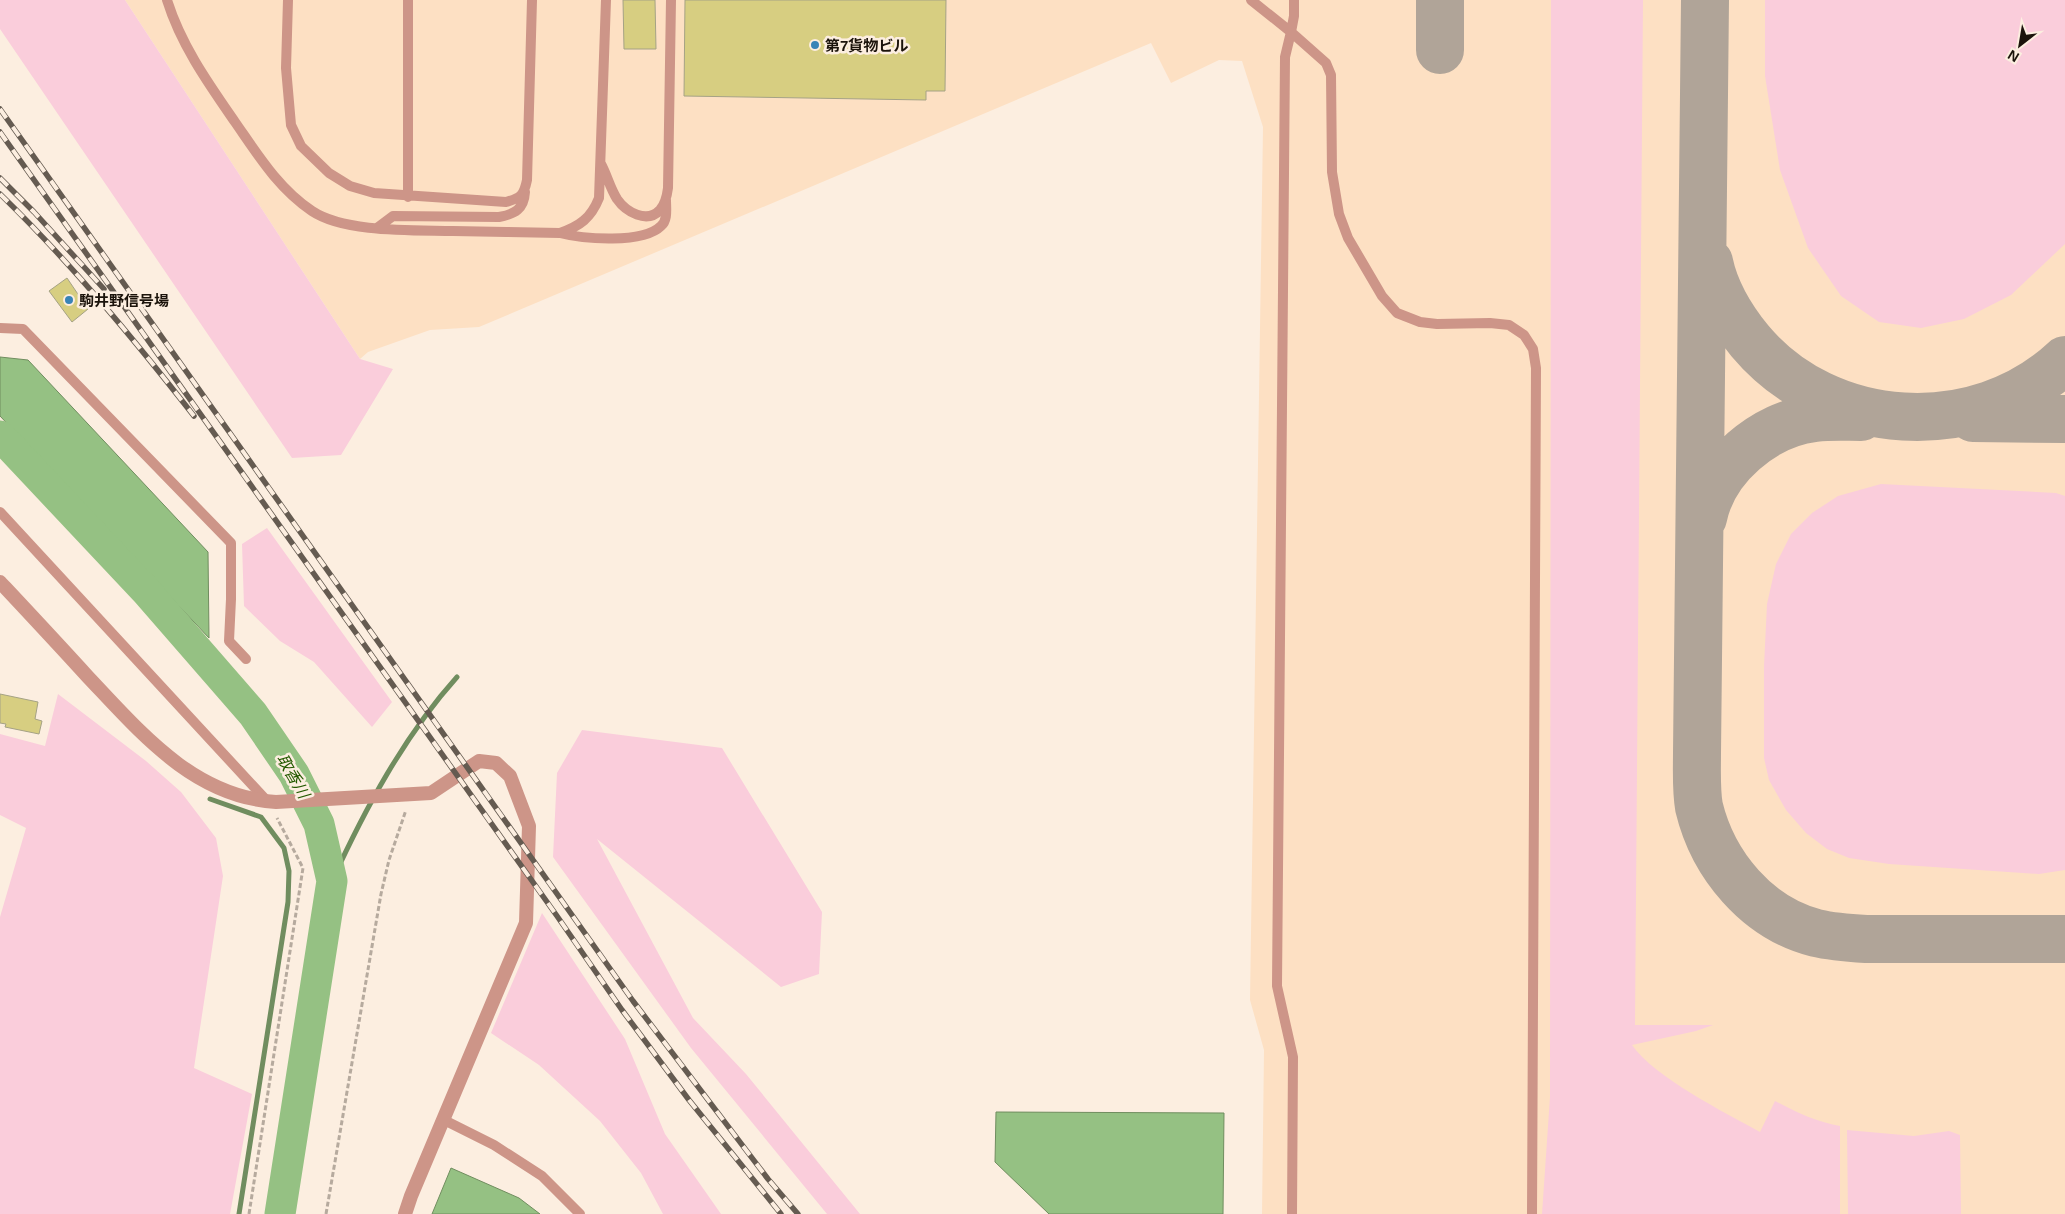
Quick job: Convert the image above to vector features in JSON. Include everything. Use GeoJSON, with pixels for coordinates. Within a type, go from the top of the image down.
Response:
{"type":"FeatureCollection","features":[{"type":"Feature","properties":{"kind":"street"},"geometry":{"type":"LineString","coordinates":[[0,582],[141,733],[187,771],[226,792],[266,801],[431,793],[479,762],[496,763],[510,776],[529,826],[526,923],[405,1214]]}},
{"type":"Feature","properties":{"kind":"lane"},"geometry":{"type":"LineString","coordinates":[[167,0],[175,25],[204,77],[264,163],[286,191],[312,211],[328,220],[377,228],[560,233],[578,238],[647,236],[662,226],[666,219],[671,0]]}},
{"type":"Feature","properties":{"kind":"lane"},"geometry":{"type":"LineString","coordinates":[[288,0],[286,68],[291,125],[301,146],[329,173],[350,186],[374,193],[408,197],[506,202],[516,199],[525,192]]}},
{"type":"Feature","properties":{"kind":"lane"},"geometry":{"type":"LineString","coordinates":[[408,0],[408,197]]}},
{"type":"Feature","properties":{"kind":"lane"},"geometry":{"type":"LineString","coordinates":[[377,228],[393,216],[499,217],[517,212],[524,202],[528,180],[532,0]]}},
{"type":"Feature","properties":{"kind":"lane"},"geometry":{"type":"LineString","coordinates":[[560,233],[571,229],[593,213],[599,198],[606,0]]}},
{"type":"Feature","properties":{"kind":"lane"},"geometry":{"type":"LineString","coordinates":[[1251,0],[1326,63],[1331,75],[1332,172],[1339,214],[1348,238],[1382,296],[1397,312],[1420,322],[1509,325],[1524,334],[1532,349],[1536,378],[1532,1214]]}},
{"type":"Feature","properties":{"kind":"lane"},"geometry":{"type":"LineString","coordinates":[[1292,1214],[1292,1057],[1276,986],[1285,57],[1294,16],[1294,0]]}},
{"type":"Feature","properties":{"kind":"lane"},"geometry":{"type":"LineString","coordinates":[[601,164],[618,201],[628,210],[640,216],[650,216],[660,211],[666,200]]}},
{"type":"Feature","properties":{"kind":"lane"},"geometry":{"type":"LineString","coordinates":[[0,328],[23,329],[231,543],[232,599],[229,641],[246,659]]}},
{"type":"Feature","properties":{"kind":"lane"},"geometry":{"type":"LineString","coordinates":[[0,512],[266,801]]}},
{"type":"Feature","properties":{"kind":"lane"},"geometry":{"type":"LineString","coordinates":[[444,1120],[494,1145],[542,1176],[580,1214]]}},
{"type":"Feature","properties":{"kind":"path"},"geometry":{"type":"LineString","coordinates":[[326,1214],[380,894],[397,833],[408,806],[409,795]]}},
{"type":"Feature","properties":{"kind":"path"},"geometry":{"type":"LineString","coordinates":[[249,1214],[303,868],[280,821],[266,801]]}},
{"type":"Feature","properties":{"kind":"shaded area"},"geometry":{"type":"Polygon","coordinates":[[[0,0],[125,0],[360,359],[393,369],[341,455],[292,458],[0,29],[0,0]]]}},
{"type":"Feature","properties":{"kind":"shaded area"},"geometry":{"type":"Polygon","coordinates":[[[125,0],[2065,0],[2065,1214],[1262,1214],[1264,1050],[1250,1000],[1263,127],[1242,61],[1219,60],[1171,83],[1151,43],[479,327],[430,330],[368,352],[360,359],[125,0]]]}},
{"type":"Feature","properties":{"kind":"shaded area"},"geometry":{"type":"Polygon","coordinates":[[[1551,0],[1643,0],[1635,1025],[1713,1025],[1696,1031],[1632,1045],[1642,1057],[1673,1081],[1709,1104],[1760,1132],[1775,1101],[1798,1113],[1840,1126],[1840,1214],[1542,1214],[1550,1097],[1551,0]]]}},
{"type":"Feature","properties":{"kind":"shaded area"},"geometry":{"type":"Polygon","coordinates":[[[1765,0],[2065,0],[2065,244],[2011,295],[1964,319],[1921,328],[1879,322],[1841,296],[1808,248],[1780,170],[1765,76],[1765,0]]]}},
{"type":"Feature","properties":{"kind":"shaded area"},"geometry":{"type":"Polygon","coordinates":[[[0,357],[28,360],[208,552],[209,638],[0,416],[0,357]]]}},
{"type":"Feature","properties":{"kind":"shaded area"},"geometry":{"type":"Polygon","coordinates":[[[1881,484],[2056,493],[2065,496],[2065,870],[2039,874],[1889,864],[1849,858],[1827,849],[1806,833],[1786,810],[1769,780],[1764,758],[1764,666],[1767,604],[1776,564],[1791,534],[1812,513],[1838,496],[1881,484]]]}},
{"type":"Feature","properties":{"kind":"shaded area"},"geometry":{"type":"Polygon","coordinates":[[[267,528],[392,702],[372,727],[314,662],[280,641],[244,606],[242,544],[267,528]]]}},
{"type":"Feature","properties":{"kind":"shaded area"},"geometry":{"type":"Polygon","coordinates":[[[58,694],[146,761],[181,792],[216,838],[223,876],[194,1068],[252,1094],[230,1214],[0,1214],[0,917],[26,828],[0,815],[0,734],[45,746],[58,694]]]}},
{"type":"Feature","properties":{"kind":"shaded area"},"geometry":{"type":"Polygon","coordinates":[[[582,730],[722,748],[822,912],[819,974],[781,987],[597,839],[693,1018],[746,1074],[860,1214],[827,1214],[691,1048],[553,857],[557,773],[582,730]]]}},
{"type":"Feature","properties":{"kind":"shaded area"},"geometry":{"type":"Polygon","coordinates":[[[542,913],[625,1039],[665,1134],[721,1214],[663,1214],[641,1173],[600,1121],[539,1065],[491,1033],[542,913]]]}},
{"type":"Feature","properties":{"kind":"shaded area"},"geometry":{"type":"Polygon","coordinates":[[[996,1112],[1224,1113],[1223,1214],[1049,1214],[995,1162],[996,1112]]]}},
{"type":"Feature","properties":{"kind":"shaded area"},"geometry":{"type":"Polygon","coordinates":[[[1847,1130],[1914,1136],[1949,1131],[1960,1135],[1961,1214],[1848,1214],[1847,1130]]]}},
{"type":"Feature","properties":{"kind":"shaded area"},"geometry":{"type":"Polygon","coordinates":[[[451,1168],[519,1198],[540,1214],[432,1214],[451,1168]]]}},
{"type":"Feature","properties":{"kind":"building"},"geometry":{"type":"Polygon","coordinates":[[[623,0],[655,0],[656,49],[624,49],[623,0]]]}},
{"type":"Feature","properties":{"kind":"building","name":"第7貨物ビル"},"geometry":{"type":"Polygon","coordinates":[[[685,0],[946,0],[945,91],[926,91],[926,100],[684,96],[685,0]]]}},
{"type":"Feature","properties":{"kind":"building","name":"駒井野信号場"},"geometry":{"type":"Polygon","coordinates":[[[67,278],[88,309],[72,322],[49,291],[67,278]]]}},
{"type":"Feature","properties":{"kind":"building"},"geometry":{"type":"Polygon","coordinates":[[[0,694],[38,702],[35,719],[42,721],[39,734],[5,727],[6,724],[0,723],[0,694]]]}},
{"type":"Feature","properties":{"kind":"waterway","name":"取香川"},"geometry":{"type":"LineString","coordinates":[[0,436],[146,591],[253,714],[294,774],[319,824],[332,881],[280,1214]]}},
{"type":"Feature","properties":{"kind":"waterway"},"geometry":{"type":"LineString","coordinates":[[332,881],[358,827],[387,774],[420,724],[457,677]]}},
{"type":"Feature","properties":{"kind":"waterway"},"geometry":{"type":"LineString","coordinates":[[210,799],[261,817],[284,848],[289,871],[288,902],[239,1214]]}},
{"type":"Feature","properties":{"kind":"taxiway"},"geometry":{"type":"LineString","coordinates":[[1440,0],[1440,50]]}},
{"type":"Feature","properties":{"kind":"taxiway"},"geometry":{"type":"LineString","coordinates":[[1705,0],[1697,794],[1706,828],[1715,849],[1727,868],[1757,902],[1795,926],[1816,933],[1866,939],[2065,939]]}},
{"type":"Feature","properties":{"kind":"taxiway"},"geometry":{"type":"LineString","coordinates":[[1709,262],[1715,283],[1725,304],[1750,341],[1782,372],[1820,395],[1860,410],[1903,416],[1947,415],[1989,405],[2029,387],[2065,360]]}},
{"type":"Feature","properties":{"kind":"taxiway"},"geometry":{"type":"LineString","coordinates":[[1703,518],[1709,499],[1729,466],[1760,439],[1777,429],[1796,422],[1821,417],[1861,417]]}},
{"type":"Feature","properties":{"kind":"taxiway"},"geometry":{"type":"LineString","coordinates":[[1973,418],[2065,419]]}},
{"type":"Feature","properties":{"kind":"railway"},"geometry":{"type":"LineString","coordinates":[[0,109],[633,1001],[768,1179],[798,1214]]}},
{"type":"Feature","properties":{"kind":"railway"},"geometry":{"type":"LineString","coordinates":[[0,132],[622,1010],[689,1100],[781,1214]]}},
{"type":"Feature","properties":{"kind":"railway"},"geometry":{"type":"LineString","coordinates":[[0,178],[34,212],[104,289]]}},
{"type":"Feature","properties":{"kind":"railway"},"geometry":{"type":"LineString","coordinates":[[0,194],[52,247],[101,302],[194,416]]}},
{"type":"Feature","properties":{"kind":"place","name":"第7貨物ビル"},"geometry":{"type":"Point","coordinates":[815,45]}},
{"type":"Feature","properties":{"kind":"place","name":"駒井野信号場"},"geometry":{"type":"Point","coordinates":[69,300]}}]}
